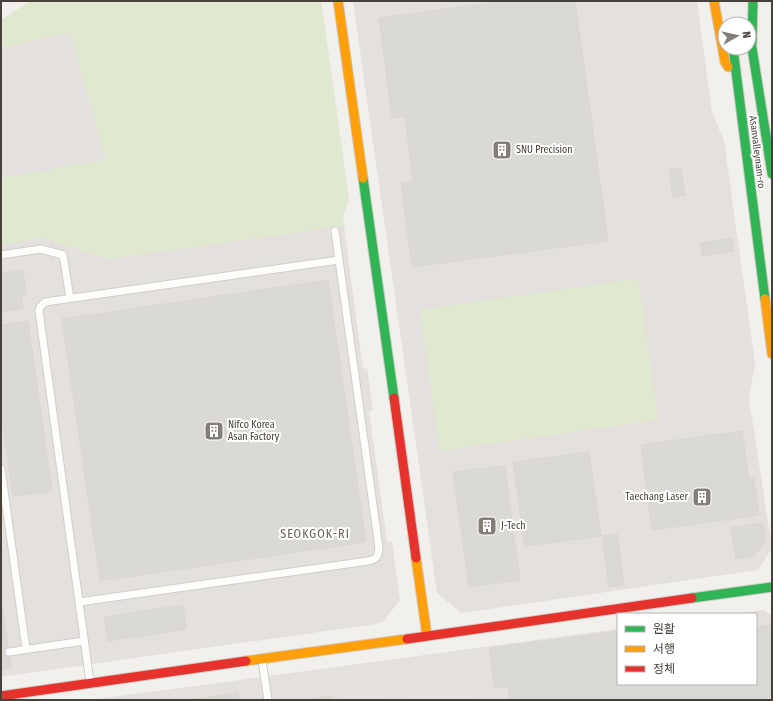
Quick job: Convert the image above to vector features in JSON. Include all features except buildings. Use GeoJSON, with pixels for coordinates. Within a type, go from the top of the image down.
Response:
{"type":"FeatureCollection","features":[{"type":"Feature","properties":{"kind":"street"},"geometry":{"type":"LineString","coordinates":[[338,1],[427,636]]}},
{"type":"Feature","properties":{"kind":"street"},"geometry":{"type":"LineString","coordinates":[[714,1],[725,62],[738,86]]}},
{"type":"Feature","properties":{"kind":"street"},"geometry":{"type":"LineString","coordinates":[[744,1],[747,16]]}},
{"type":"Feature","properties":{"kind":"street"},"geometry":{"type":"LineString","coordinates":[[753,1],[753,16]]}},
{"type":"Feature","properties":{"kind":"street","name":"Asanvalleynam-ro"},"geometry":{"type":"LineString","coordinates":[[734,56],[772,354]]}},
{"type":"Feature","properties":{"kind":"street","name":"Asanvalleynam-ro"},"geometry":{"type":"LineString","coordinates":[[753,56],[772,174]]}},
{"type":"Feature","properties":{"kind":"street"},"geometry":{"type":"LineString","coordinates":[[1,696],[772,587]]}},
{"type":"Feature","properties":{"kind":"lane"},"geometry":{"type":"LineString","coordinates":[[79,602],[368,561],[374,560],[378,556],[379,548],[335,231]]}},
{"type":"Feature","properties":{"kind":"lane"},"geometry":{"type":"LineString","coordinates":[[1,255],[41,249],[63,255],[70,298]]}},
{"type":"Feature","properties":{"kind":"lane"},"geometry":{"type":"LineString","coordinates":[[90,683],[39,312],[40,307],[45,302],[70,298],[339,260]]}},
{"type":"Feature","properties":{"kind":"lane"},"geometry":{"type":"LineString","coordinates":[[1,469],[26,649]]}},
{"type":"Feature","properties":{"kind":"lane"},"geometry":{"type":"LineString","coordinates":[[9,652],[84,641]]}},
{"type":"Feature","properties":{"kind":"lane"},"geometry":{"type":"LineString","coordinates":[[262,659],[268,700]]}},
{"type":"Feature","properties":{"kind":"shaded area"},"geometry":{"type":"Polygon","coordinates":[[[31,1],[321,1],[349,199],[343,216],[344,226],[363,369],[367,368],[373,410],[369,411],[387,542],[392,541],[400,600],[382,623],[1,677],[1,20],[31,1]]]}},
{"type":"Feature","properties":{"kind":"shaded area"},"geometry":{"type":"Polygon","coordinates":[[[353,1],[697,1],[712,112],[724,141],[755,363],[749,399],[772,548],[758,570],[461,613],[437,593],[353,1]]]}},
{"type":"Feature","properties":{"kind":"shaded area"},"geometry":{"type":"Polygon","coordinates":[[[658,1],[688,1],[714,187],[685,191],[658,1]]]}},
{"type":"Feature","properties":{"kind":"shaded area"},"geometry":{"type":"Polygon","coordinates":[[[70,32],[106,160],[1,175],[1,48],[70,32]]]}},
{"type":"Feature","properties":{"kind":"shaded area"},"geometry":{"type":"Polygon","coordinates":[[[732,266],[739,312],[742,419],[673,430],[651,278],[732,266]]]}},
{"type":"Feature","properties":{"kind":"shaded area"},"geometry":{"type":"Polygon","coordinates":[[[71,414],[79,473],[62,476],[53,417],[71,414]]]}},
{"type":"Feature","properties":{"kind":"shaded area"},"geometry":{"type":"Polygon","coordinates":[[[356,575],[362,616],[345,619],[339,577],[356,575]]]}},
{"type":"Feature","properties":{"kind":"shaded area"},"geometry":{"type":"Polygon","coordinates":[[[334,578],[340,619],[308,624],[302,582],[334,578]]]}},
{"type":"Feature","properties":{"kind":"shaded area"},"geometry":{"type":"Polygon","coordinates":[[[298,583],[304,624],[271,629],[265,588],[298,583]]]}},
{"type":"Feature","properties":{"kind":"shaded area"},"geometry":{"type":"Polygon","coordinates":[[[261,589],[267,629],[233,634],[228,593],[261,589]]]}},
{"type":"Feature","properties":{"kind":"shaded area"},"geometry":{"type":"Polygon","coordinates":[[[224,594],[229,634],[214,636],[208,596],[224,594]]]}},
{"type":"Feature","properties":{"kind":"shaded area"},"geometry":{"type":"Polygon","coordinates":[[[763,610],[772,615],[772,700],[90,700],[617,629],[617,685],[757,685],[757,613],[738,613],[763,610]]]}},
{"type":"Feature","properties":{"kind":"shaded area"},"geometry":{"type":"Polygon","coordinates":[[[459,658],[461,669],[472,667],[477,700],[409,700],[404,666],[459,658]]]}},
{"type":"Feature","properties":{"kind":"shaded area"},"geometry":{"type":"Polygon","coordinates":[[[396,663],[401,696],[371,700],[340,700],[339,688],[294,694],[292,678],[396,663]]]}},
{"type":"Feature","properties":{"kind":"green space"},"geometry":{"type":"Polygon","coordinates":[[[31,1],[321,1],[349,199],[343,216],[344,226],[108,259],[43,238],[1,245],[1,178],[52,170],[52,168],[106,160],[70,33],[1,48],[1,20],[31,1]]]}},
{"type":"Feature","properties":{"kind":"green space"},"geometry":{"type":"Polygon","coordinates":[[[638,279],[658,420],[440,451],[420,310],[638,279]]]}},
{"type":"Feature","properties":{"kind":"traffic: fast"},"geometry":{"type":"LineString","coordinates":[[753,1],[753,16]]}},
{"type":"Feature","properties":{"kind":"traffic: fast"},"geometry":{"type":"LineString","coordinates":[[734,56],[765,299]]}},
{"type":"Feature","properties":{"kind":"traffic: fast"},"geometry":{"type":"LineString","coordinates":[[753,56],[772,174]]}},
{"type":"Feature","properties":{"kind":"traffic: fast"},"geometry":{"type":"LineString","coordinates":[[363,178],[394,398]]}},
{"type":"Feature","properties":{"kind":"traffic: fast"},"geometry":{"type":"LineString","coordinates":[[692,598],[772,587]]}},
{"type":"Feature","properties":{"kind":"traffic: slow"},"geometry":{"type":"LineString","coordinates":[[338,1],[363,178]]}},
{"type":"Feature","properties":{"kind":"traffic: slow"},"geometry":{"type":"LineString","coordinates":[[714,1],[725,62],[728,67]]}},
{"type":"Feature","properties":{"kind":"traffic: slow"},"geometry":{"type":"LineString","coordinates":[[765,299],[772,354]]}},
{"type":"Feature","properties":{"kind":"traffic: slow"},"geometry":{"type":"LineString","coordinates":[[416,558],[427,636]]}},
{"type":"Feature","properties":{"kind":"traffic: slow"},"geometry":{"type":"LineString","coordinates":[[246,661],[407,639]]}},
{"type":"Feature","properties":{"kind":"traffic: jam"},"geometry":{"type":"LineString","coordinates":[[394,398],[416,558]]}},
{"type":"Feature","properties":{"kind":"traffic: jam"},"geometry":{"type":"LineString","coordinates":[[407,639],[692,598]]}},
{"type":"Feature","properties":{"kind":"traffic: jam"},"geometry":{"type":"LineString","coordinates":[[1,696],[246,661]]}},
{"type":"Feature","properties":{"kind":"place","name":"SNU Precision"},"geometry":{"type":"Point","coordinates":[502,150]}},
{"type":"Feature","properties":{"kind":"place","name":"Nifco Korea Asan Factory"},"geometry":{"type":"Point","coordinates":[214,431]}},
{"type":"Feature","properties":{"kind":"place","name":"Taechang Laser"},"geometry":{"type":"Point","coordinates":[702,497]}},
{"type":"Feature","properties":{"kind":"place","name":"J-Tech"},"geometry":{"type":"Point","coordinates":[487,526]}},
{"type":"Feature","properties":{"kind":"district","name":"SEOKGOK-RI"},"geometry":{"type":"Point","coordinates":[315,534]}}]}
